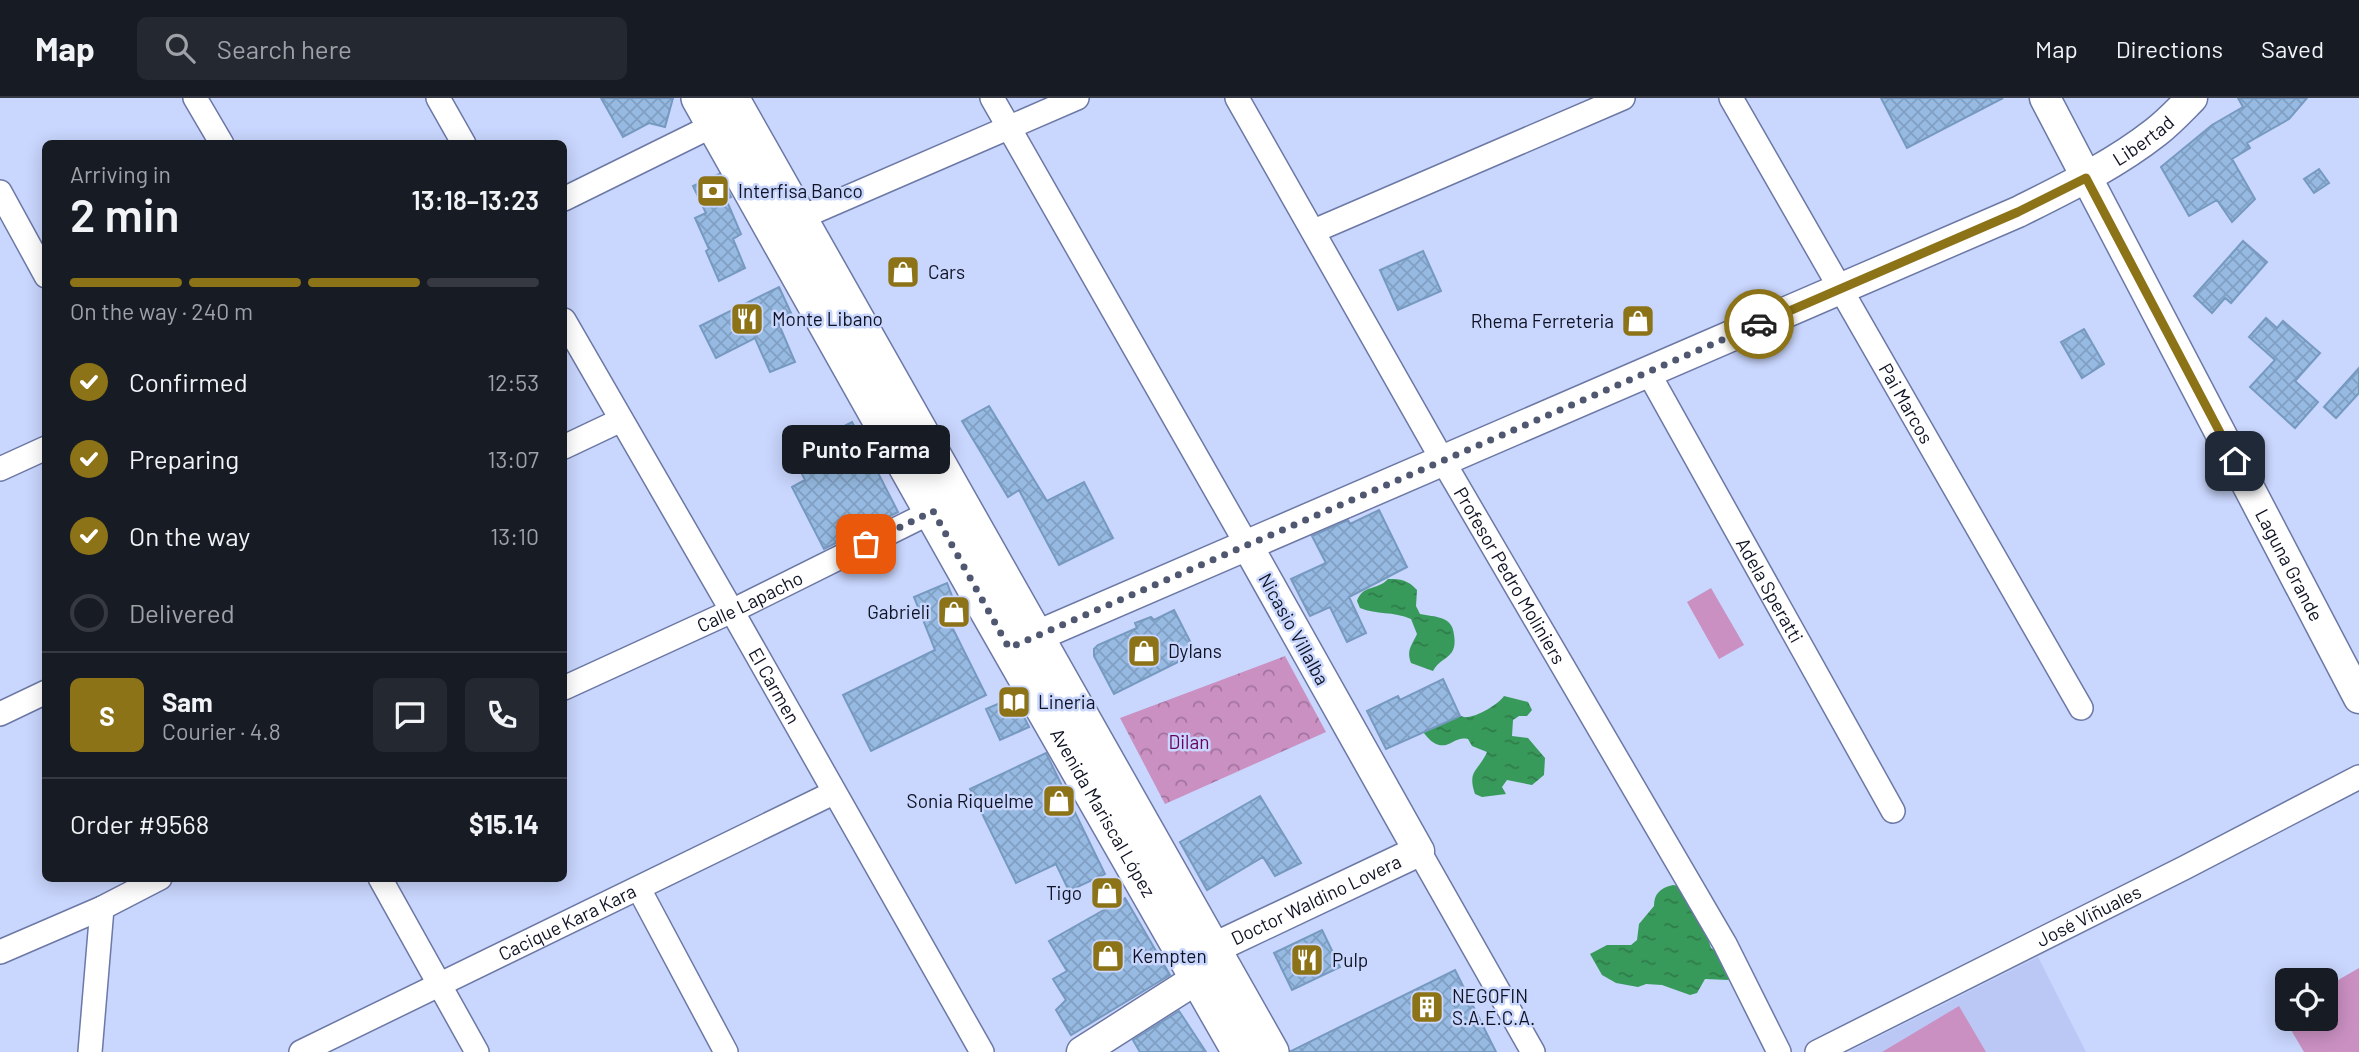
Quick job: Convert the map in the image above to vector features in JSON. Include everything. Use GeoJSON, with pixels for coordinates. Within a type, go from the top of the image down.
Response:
{"type":"FeatureCollection","features":[{"type":"Feature","properties":{"kind":"highway","name":"Avenida Mariscal López"},"geometry":{"type":"LineString","coordinates":[[715,107],[786,224],[1204,966],[1240,1052]]}},
{"type":"Feature","properties":{"kind":"highway","name":"Avenida Mariscal López"},"geometry":{"type":"LineString","coordinates":[[786,224],[933,511],[1022,642]]}},
{"type":"Feature","properties":{"kind":"highway","name":"Avenida Mariscal López"},"geometry":{"type":"LineString","coordinates":[[1204,966],[1271,1052]]}},
{"type":"Feature","properties":{"kind":"main road","name":"Laguna Grande"},"geometry":{"type":"LineString","coordinates":[[2045,98],[2359,698]]}},
{"type":"Feature","properties":{"kind":"main road","name":"Libertad"},"geometry":{"type":"LineString","coordinates":[[1022,642],[2018,212],[2086,178],[2158,131],[2193,98]]}},
{"type":"Feature","properties":{"kind":"main road","name":"Nicasio Villalba"},"geometry":{"type":"LineString","coordinates":[[1247,545],[1419,851]]}},
{"type":"Feature","properties":{"kind":"main road","name":"Doctor Waldino Lovera"},"geometry":{"type":"LineString","coordinates":[[1082,1052],[1204,966],[1419,851]]}},
{"type":"Feature","properties":{"kind":"street"},"geometry":{"type":"LineString","coordinates":[[195,98],[220,140]]}},
{"type":"Feature","properties":{"kind":"street"},"geometry":{"type":"LineString","coordinates":[[438,98],[462,140]]}},
{"type":"Feature","properties":{"kind":"street","name":"Nicasio Villalba"},"geometry":{"type":"LineString","coordinates":[[992,98],[1247,545]]}},
{"type":"Feature","properties":{"kind":"street"},"geometry":{"type":"LineString","coordinates":[[786,224],[1077,98]]}},
{"type":"Feature","properties":{"kind":"street","name":"Profesor Pedro Moliniers"},"geometry":{"type":"LineString","coordinates":[[1237,98],[1443,461],[1725,944],[1779,1052]]}},
{"type":"Feature","properties":{"kind":"street"},"geometry":{"type":"LineString","coordinates":[[1314,231],[1623,98]]}},
{"type":"Feature","properties":{"kind":"street","name":"Pai Marcos"},"geometry":{"type":"LineString","coordinates":[[1731,98],[2081,708]]}},
{"type":"Feature","properties":{"kind":"street"},"geometry":{"type":"LineString","coordinates":[[567,197],[715,107]]}},
{"type":"Feature","properties":{"kind":"street"},"geometry":{"type":"LineString","coordinates":[[0,191],[42,269]]}},
{"type":"Feature","properties":{"kind":"street","name":"El Carmen"},"geometry":{"type":"LineString","coordinates":[[567,325],[982,1052]]}},
{"type":"Feature","properties":{"kind":"street","name":"Adela Speratti"},"geometry":{"type":"LineString","coordinates":[[1648,372],[1893,811]]}},
{"type":"Feature","properties":{"kind":"street"},"geometry":{"type":"LineString","coordinates":[[567,446],[621,420]]}},
{"type":"Feature","properties":{"kind":"street"},"geometry":{"type":"LineString","coordinates":[[0,469],[42,449]]}},
{"type":"Feature","properties":{"kind":"street","name":"Calle Lapacho"},"geometry":{"type":"LineString","coordinates":[[567,687],[732,611],[933,511]]}},
{"type":"Feature","properties":{"kind":"street"},"geometry":{"type":"LineString","coordinates":[[0,714],[42,694]]}},
{"type":"Feature","properties":{"kind":"street","name":"José Viñuales"},"geometry":{"type":"LineString","coordinates":[[1817,1052],[2359,777]]}},
{"type":"Feature","properties":{"kind":"street","name":"Cacique Kara Kara"},"geometry":{"type":"LineString","coordinates":[[301,1052],[833,793]]}},
{"type":"Feature","properties":{"kind":"street","name":"Nicasio Villalba"},"geometry":{"type":"LineString","coordinates":[[1419,851],[1532,1052]]}},
{"type":"Feature","properties":{"kind":"street"},"geometry":{"type":"LineString","coordinates":[[0,952],[102,908],[152,882]]}},
{"type":"Feature","properties":{"kind":"street"},"geometry":{"type":"LineString","coordinates":[[382,882],[477,1052]]}},
{"type":"Feature","properties":{"kind":"street"},"geometry":{"type":"LineString","coordinates":[[639,889],[726,1052]]}},
{"type":"Feature","properties":{"kind":"street"},"geometry":{"type":"LineString","coordinates":[[90,1052],[102,908]]}},
{"type":"Feature","properties":{"kind":"shaded area"},"geometry":{"type":"Polygon","coordinates":[[[2038,957],[2086,1052],[1848,1052],[2038,957]]]}},
{"type":"Feature","properties":{"kind":"green space"},"geometry":{"type":"Polygon","coordinates":[[[1711,588],[1744,645],[1719,659],[1687,602],[1711,588]]]}},
{"type":"Feature","properties":{"kind":"green space","name":"Dilan"},"geometry":{"type":"Polygon","coordinates":[[[1285,656],[1326,732],[1165,804],[1120,718],[1285,656]]]}},
{"type":"Feature","properties":{"kind":"green space"},"geometry":{"type":"Polygon","coordinates":[[[2359,968],[2359,1052],[2304,1052],[2292,1031],[2338,1031],[2338,980],[2359,968]]]}},
{"type":"Feature","properties":{"kind":"green space"},"geometry":{"type":"Polygon","coordinates":[[[1959,1006],[1986,1052],[1882,1052],[1959,1006]]]}},
{"type":"Feature","properties":{"kind":"water"},"geometry":{"type":"Polygon","coordinates":[[[1388,579],[1410,584],[1417,590],[1416,606],[1420,614],[1442,618],[1453,629],[1453,650],[1433,671],[1411,663],[1409,651],[1417,634],[1411,619],[1360,608],[1357,601],[1363,592],[1388,579]]]}},
{"type":"Feature","properties":{"kind":"water"},"geometry":{"type":"Polygon","coordinates":[[[1504,696],[1528,702],[1532,710],[1527,716],[1519,716],[1513,720],[1512,736],[1528,738],[1545,758],[1544,775],[1532,785],[1507,780],[1502,787],[1506,794],[1482,797],[1475,794],[1472,780],[1487,752],[1472,746],[1468,739],[1459,739],[1446,745],[1436,744],[1428,738],[1417,722],[1442,707],[1464,717],[1474,716],[1492,707],[1504,696]]]}},
{"type":"Feature","properties":{"kind":"water"},"geometry":{"type":"Polygon","coordinates":[[[1673,885],[1680,886],[1706,933],[1711,948],[1724,957],[1734,972],[1729,980],[1705,979],[1697,993],[1690,995],[1662,985],[1646,984],[1638,987],[1616,983],[1602,975],[1590,954],[1607,945],[1631,945],[1637,940],[1639,924],[1654,906],[1657,895],[1661,890],[1673,885]]]}},
{"type":"Feature","properties":{"kind":"building"},"geometry":{"type":"Polygon","coordinates":[[[601,98],[673,98],[665,127],[649,123],[623,137],[601,98]]]}},
{"type":"Feature","properties":{"kind":"building"},"geometry":{"type":"Polygon","coordinates":[[[1881,98],[2003,98],[1907,148],[1881,98]]]}},
{"type":"Feature","properties":{"kind":"building"},"geometry":{"type":"Polygon","coordinates":[[[2238,98],[2307,98],[2289,119],[2247,143],[2250,148],[2232,159],[2255,199],[2232,222],[2217,200],[2189,216],[2161,167],[2212,125],[2243,107],[2238,98]]]}},
{"type":"Feature","properties":{"kind":"building"},"geometry":{"type":"Polygon","coordinates":[[[2319,169],[2329,183],[2314,193],[2304,179],[2319,169]]]}},
{"type":"Feature","properties":{"kind":"building"},"geometry":{"type":"Polygon","coordinates":[[[719,174],[731,197],[726,199],[741,234],[733,239],[745,268],[719,281],[695,218],[706,213],[693,186],[719,174]]]}},
{"type":"Feature","properties":{"kind":"building"},"geometry":{"type":"Polygon","coordinates":[[[2243,241],[2267,262],[2231,303],[2225,298],[2212,313],[2194,296],[2243,241]]]}},
{"type":"Feature","properties":{"kind":"building"},"geometry":{"type":"Polygon","coordinates":[[[1423,251],[1441,291],[1398,310],[1380,270],[1423,251]]]}},
{"type":"Feature","properties":{"kind":"building","name":"Monte Libano"},"geometry":{"type":"Polygon","coordinates":[[[779,287],[791,313],[777,320],[795,362],[770,372],[755,338],[716,358],[700,326],[779,287]]]}},
{"type":"Feature","properties":{"kind":"building"},"geometry":{"type":"Polygon","coordinates":[[[2266,318],[2277,328],[2283,321],[2320,353],[2295,381],[2318,402],[2295,428],[2250,387],[2275,360],[2249,337],[2266,318]]]}},
{"type":"Feature","properties":{"kind":"building"},"geometry":{"type":"Polygon","coordinates":[[[2084,329],[2104,364],[2082,378],[2061,342],[2084,329]]]}},
{"type":"Feature","properties":{"kind":"building"},"geometry":{"type":"Polygon","coordinates":[[[2359,368],[2359,393],[2336,418],[2324,407],[2359,368]]]}},
{"type":"Feature","properties":{"kind":"building"},"geometry":{"type":"Polygon","coordinates":[[[989,406],[1047,501],[1084,482],[1113,538],[1059,565],[1019,490],[1008,497],[962,421],[989,406]]]}},
{"type":"Feature","properties":{"kind":"building"},"geometry":{"type":"Polygon","coordinates":[[[852,422],[898,512],[824,549],[792,487],[805,480],[798,466],[822,454],[814,441],[852,422]]]}},
{"type":"Feature","properties":{"kind":"building"},"geometry":{"type":"Polygon","coordinates":[[[1379,510],[1407,567],[1349,597],[1366,633],[1347,642],[1330,607],[1310,616],[1291,579],[1326,563],[1312,536],[1348,520],[1350,524],[1379,510]]]}},
{"type":"Feature","properties":{"kind":"building"},"geometry":{"type":"Polygon","coordinates":[[[947,583],[959,614],[948,619],[986,695],[871,751],[843,695],[935,650],[914,597],[947,583]]]}},
{"type":"Feature","properties":{"kind":"building","name":"Dylans"},"geometry":{"type":"Polygon","coordinates":[[[1174,610],[1196,653],[1114,694],[1094,656],[1094,649],[1137,628],[1135,623],[1151,617],[1154,620],[1174,610]]]}},
{"type":"Feature","properties":{"kind":"building"},"geometry":{"type":"Polygon","coordinates":[[[1443,679],[1460,716],[1386,749],[1367,711],[1398,696],[1400,700],[1443,679]]]}},
{"type":"Feature","properties":{"kind":"building"},"geometry":{"type":"Polygon","coordinates":[[[1014,697],[1029,727],[1000,740],[986,709],[1014,697]]]}},
{"type":"Feature","properties":{"kind":"building"},"geometry":{"type":"Polygon","coordinates":[[[1046,753],[1105,874],[1069,891],[1056,864],[1016,883],[970,789],[1046,753]]]}},
{"type":"Feature","properties":{"kind":"building"},"geometry":{"type":"Polygon","coordinates":[[[1260,796],[1301,863],[1275,876],[1263,857],[1207,890],[1180,842],[1260,796]]]}},
{"type":"Feature","properties":{"kind":"building","name":"Kempten"},"geometry":{"type":"Polygon","coordinates":[[[1125,898],[1170,975],[1071,1035],[1056,1010],[1066,1000],[1053,979],[1067,971],[1049,941],[1125,898]]]}},
{"type":"Feature","properties":{"kind":"building","name":"Pulp"},"geometry":{"type":"Polygon","coordinates":[[[1322,930],[1340,967],[1292,990],[1274,953],[1322,930]]]}},
{"type":"Feature","properties":{"kind":"building","name":"NEGOFIN S.A.E.C.A."},"geometry":{"type":"Polygon","coordinates":[[[1455,970],[1496,1052],[1291,1052],[1291,1051],[1455,970]]]}},
{"type":"Feature","properties":{"kind":"building"},"geometry":{"type":"Polygon","coordinates":[[[1179,1011],[1206,1052],[1140,1052],[1133,1040],[1179,1011]]]}},
{"type":"Feature","properties":{"kind":"way so far"},"geometry":{"type":"LineString","coordinates":[[866,544],[933,511],[1009,648],[1759,324]]}},
{"type":"Feature","properties":{"kind":"place","name":"Interfisa Banco"},"geometry":{"type":"Point","coordinates":[713,191]}},
{"type":"Feature","properties":{"kind":"place","name":"Cars"},"geometry":{"type":"Point","coordinates":[903,272]}},
{"type":"Feature","properties":{"kind":"place","name":"Monte Libano"},"geometry":{"type":"Point","coordinates":[747,319]}},
{"type":"Feature","properties":{"kind":"place","name":"Rhema Ferreteria"},"geometry":{"type":"Point","coordinates":[1638,321]}},
{"type":"Feature","properties":{"kind":"place","name":"Punto Farma"},"geometry":{"type":"Point","coordinates":[866,544]}},
{"type":"Feature","properties":{"kind":"place","name":"Gabrieli"},"geometry":{"type":"Point","coordinates":[954,612]}},
{"type":"Feature","properties":{"kind":"place","name":"Dylans"},"geometry":{"type":"Point","coordinates":[1144,651]}},
{"type":"Feature","properties":{"kind":"place","name":"Lineria"},"geometry":{"type":"Point","coordinates":[1014,702]}},
{"type":"Feature","properties":{"kind":"place","name":"Sonia Riquelme"},"geometry":{"type":"Point","coordinates":[1059,801]}},
{"type":"Feature","properties":{"kind":"place","name":"Tigo"},"geometry":{"type":"Point","coordinates":[1107,893]}},
{"type":"Feature","properties":{"kind":"place","name":"Kempten"},"geometry":{"type":"Point","coordinates":[1108,956]}},
{"type":"Feature","properties":{"kind":"place","name":"Pulp"},"geometry":{"type":"Point","coordinates":[1307,960]}},
{"type":"Feature","properties":{"kind":"place","name":"NEGOFIN S.A.E.C.A."},"geometry":{"type":"Point","coordinates":[1427,1007]}},
{"type":"Feature","properties":{"kind":"route"},"geometry":{"type":"LineString","coordinates":[[1759,324],[2018,212],[2086,178],[2235,461]]}}]}
